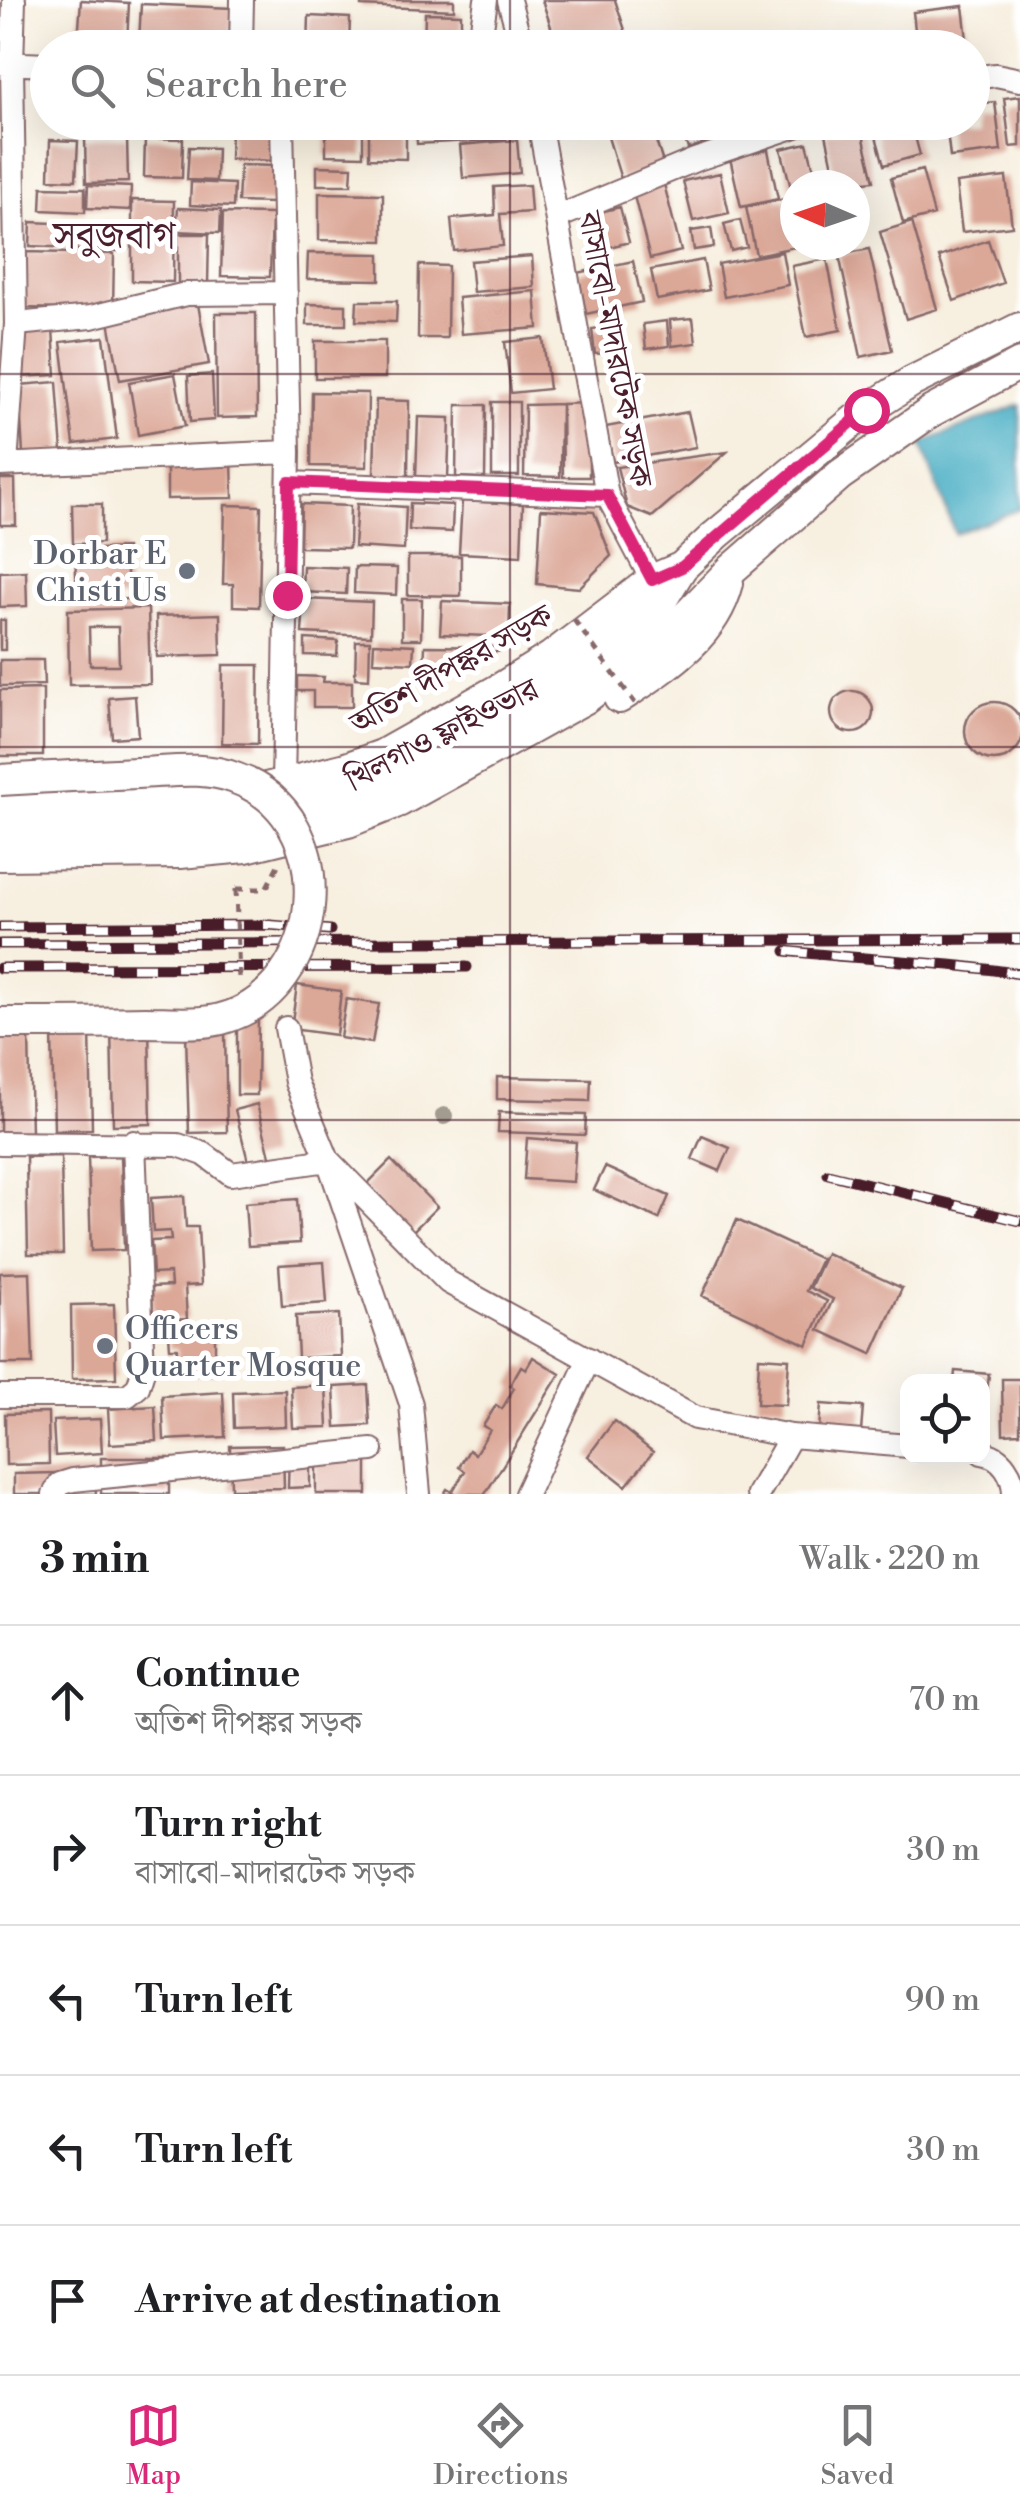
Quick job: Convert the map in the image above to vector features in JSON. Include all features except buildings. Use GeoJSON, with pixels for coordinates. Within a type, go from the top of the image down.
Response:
{"type":"FeatureCollection","features":[{"type":"Feature","properties":{"kind":"main road","name":"অতিশ দীপঙ্কর সড়ক"},"geometry":{"type":"LineString","coordinates":[[0,810],[214,801],[346,768],[415,738],[666,586],[866,410],[911,382],[1020,328]]}},
{"type":"Feature","properties":{"kind":"main road"},"geometry":{"type":"LineString","coordinates":[[0,875],[180,872],[281,859],[366,832],[437,802],[577,726],[672,663],[710,625],[722,606],[731,570],[840,475],[932,410],[1020,364]]}},
{"type":"Feature","properties":{"kind":"main road","name":"খিলগাও ফ্লাইওভার"},"geometry":{"type":"LineString","coordinates":[[0,855],[220,850],[348,822],[400,800],[586,698],[650,650],[731,570]]}},
{"type":"Feature","properties":{"kind":"main road","name":"খিলগাও ফ্লাইওভার"},"geometry":{"type":"LineString","coordinates":[[0,833],[204,829],[274,816],[330,800],[383,780],[484,728],[585,666],[641,626],[666,586]]}},
{"type":"Feature","properties":{"kind":"main road"},"geometry":{"type":"LineString","coordinates":[[0,780],[195,770],[239,779],[272,799],[290,819],[308,864],[311,897],[306,933],[292,960],[274,986],[240,1012],[205,1022],[0,1023]]}},
{"type":"Feature","properties":{"kind":"street"},"geometry":{"type":"LineString","coordinates":[[14,0],[6,63],[16,324],[3,464],[289,452]]}},
{"type":"Feature","properties":{"kind":"street"},"geometry":{"type":"LineString","coordinates":[[241,30],[242,0]]}},
{"type":"Feature","properties":{"kind":"street"},"geometry":{"type":"LineString","coordinates":[[482,30],[486,0]]}},
{"type":"Feature","properties":{"kind":"street"},"geometry":{"type":"LineString","coordinates":[[509,0],[517,30]]}},
{"type":"Feature","properties":{"kind":"street"},"geometry":{"type":"LineString","coordinates":[[990,75],[1020,80]]}},
{"type":"Feature","properties":{"kind":"street"},"geometry":{"type":"LineString","coordinates":[[282,140],[289,452],[284,786]]}},
{"type":"Feature","properties":{"kind":"street","name":"বাসাবো-মাদারটেক সড়ক"},"geometry":{"type":"LineString","coordinates":[[543,140],[607,495],[666,586]]}},
{"type":"Feature","properties":{"kind":"street"},"geometry":{"type":"LineString","coordinates":[[558,217],[695,160],[754,140]]}},
{"type":"Feature","properties":{"kind":"street"},"geometry":{"type":"LineString","coordinates":[[16,324],[91,317],[186,294],[286,293]]}},
{"type":"Feature","properties":{"kind":"street"},"geometry":{"type":"LineString","coordinates":[[289,482],[607,495]]}},
{"type":"Feature","properties":{"kind":"street"},"geometry":{"type":"LineString","coordinates":[[286,1028],[296,1082],[328,1160],[411,1404],[419,1494]]}},
{"type":"Feature","properties":{"kind":"street"},"geometry":{"type":"LineString","coordinates":[[0,1396],[127,1396],[138,1387],[143,1371],[134,1142]]}},
{"type":"Feature","properties":{"kind":"street"},"geometry":{"type":"LineString","coordinates":[[0,1143],[178,1145],[204,1154],[232,1174],[328,1160]]}},
{"type":"Feature","properties":{"kind":"street"},"geometry":{"type":"LineString","coordinates":[[328,1160],[448,1282],[695,1418],[791,1436],[900,1445]]}},
{"type":"Feature","properties":{"kind":"street"},"geometry":{"type":"LineString","coordinates":[[526,1494],[589,1359]]}},
{"type":"Feature","properties":{"kind":"street"},"geometry":{"type":"LineString","coordinates":[[758,1494],[791,1436]]}},
{"type":"Feature","properties":{"kind":"street"},"geometry":{"type":"LineString","coordinates":[[54,1494],[60,1484],[73,1480],[372,1450]]}},
{"type":"Feature","properties":{"kind":"street"},"geometry":{"type":"LineString","coordinates":[[990,1454],[1005,1466],[1014,1484],[1014,1494]]}},
{"type":"Feature","properties":{"kind":"path"},"geometry":{"type":"LineString","coordinates":[[574,620],[634,702]]}},
{"type":"Feature","properties":{"kind":"path"},"geometry":{"type":"LineString","coordinates":[[239,985],[236,888],[266,889],[281,859]]}},
{"type":"Feature","properties":{"kind":"water"},"geometry":{"type":"Polygon","coordinates":[[[1020,405],[1020,509],[955,534],[921,443],[1020,405]]]}},
{"type":"Feature","properties":{"kind":"railway"},"geometry":{"type":"LineString","coordinates":[[0,927],[270,925],[330,930]]}},
{"type":"Feature","properties":{"kind":"railway"},"geometry":{"type":"LineString","coordinates":[[0,944],[1020,939]]}},
{"type":"Feature","properties":{"kind":"railway"},"geometry":{"type":"LineString","coordinates":[[786,951],[1020,974]]}},
{"type":"Feature","properties":{"kind":"railway"},"geometry":{"type":"LineString","coordinates":[[0,968],[467,967]]}},
{"type":"Feature","properties":{"kind":"railway"},"geometry":{"type":"LineString","coordinates":[[828,1174],[1020,1221]]}},
{"type":"Feature","properties":{"kind":"place","name":"Dorbar E Chisti Us"},"geometry":{"type":"Point","coordinates":[187,571]}},
{"type":"Feature","properties":{"kind":"place","name":"Officers Quarter Mosque"},"geometry":{"type":"Point","coordinates":[105,1346]}},
{"type":"Feature","properties":{"kind":"district","name":"সবুজবাগ"},"geometry":{"type":"Point","coordinates":[114,235]}},
{"type":"Feature","properties":{"kind":"route"},"geometry":{"type":"LineString","coordinates":[[287,595],[289,482],[607,495],[652,580],[682,567],[866,410]]}}]}
